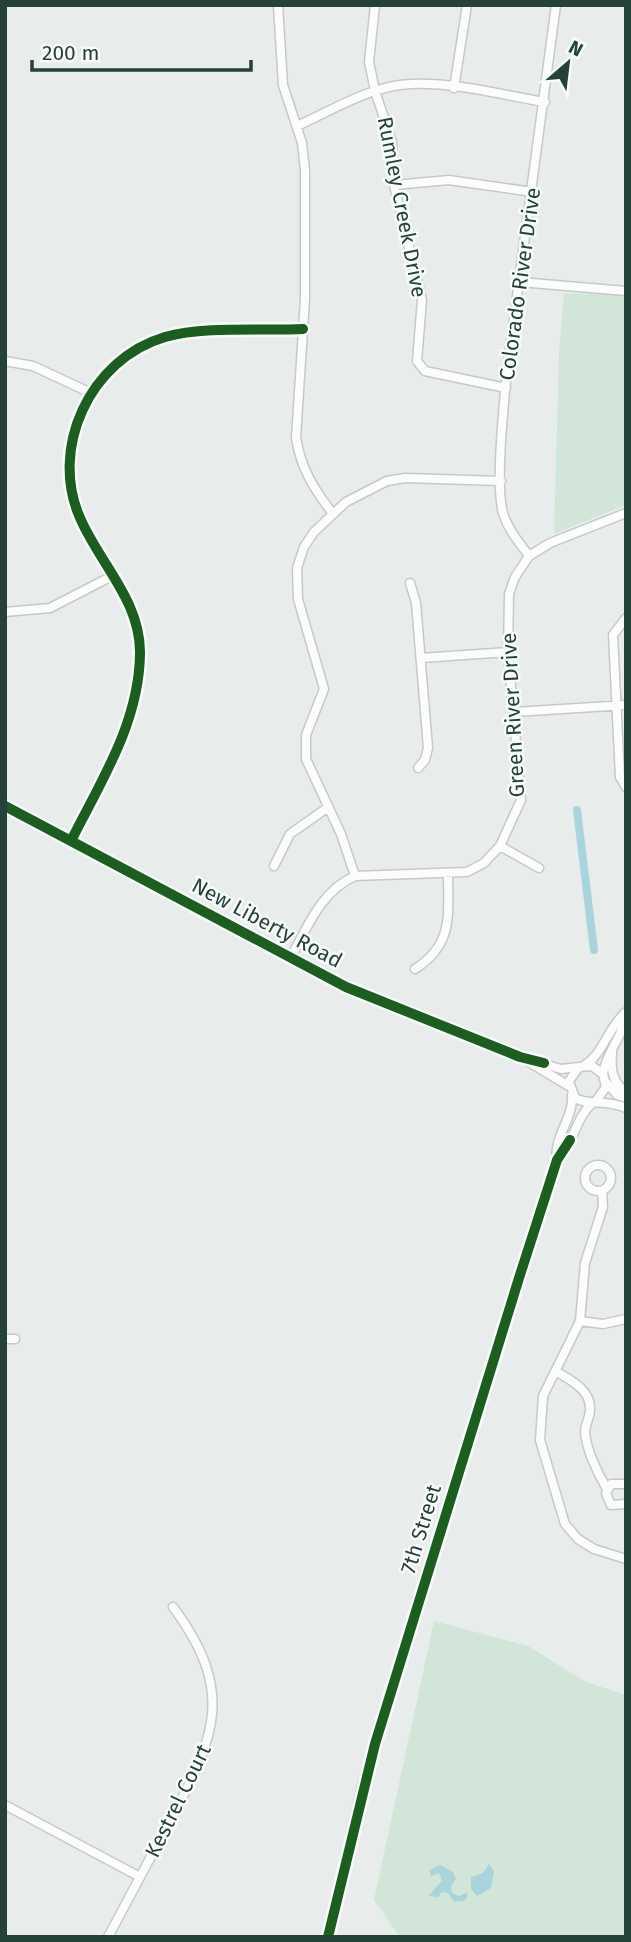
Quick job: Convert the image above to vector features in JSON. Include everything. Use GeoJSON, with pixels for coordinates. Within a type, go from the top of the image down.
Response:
{"type":"FeatureCollection","features":[{"type":"Feature","properties":{"kind":"street"},"geometry":{"type":"LineString","coordinates":[[278,5],[283,85],[297,126],[305,170],[303,329],[296,438],[299,459],[311,485],[333,514]]}},
{"type":"Feature","properties":{"kind":"street","name":"Rumley Creek Drive"},"geometry":{"type":"LineString","coordinates":[[375,5],[369,54],[375,91],[392,142],[394,185],[422,300],[417,355],[420,368],[506,388]]}},
{"type":"Feature","properties":{"kind":"street"},"geometry":{"type":"LineString","coordinates":[[454,88],[467,5]]}},
{"type":"Feature","properties":{"kind":"street","name":"Colorado River Drive"},"geometry":{"type":"LineString","coordinates":[[529,555],[511,532],[503,513],[501,481],[506,388],[556,5]]}},
{"type":"Feature","properties":{"kind":"street"},"geometry":{"type":"LineString","coordinates":[[297,126],[375,91],[410,84],[545,102]]}},
{"type":"Feature","properties":{"kind":"street"},"geometry":{"type":"LineString","coordinates":[[394,185],[449,180],[533,191]]}},
{"type":"Feature","properties":{"kind":"street"},"geometry":{"type":"LineString","coordinates":[[520,282],[626,291]]}},
{"type":"Feature","properties":{"kind":"street"},"geometry":{"type":"LineString","coordinates":[[71,841],[127,731],[137,688],[140,652],[131,609],[81,521],[69,481],[73,435],[91,393],[119,362],[164,338],[193,333],[303,329]]}},
{"type":"Feature","properties":{"kind":"street"},"geometry":{"type":"LineString","coordinates":[[5,361],[33,366],[91,393]]}},
{"type":"Feature","properties":{"kind":"street"},"geometry":{"type":"LineString","coordinates":[[291,957],[325,897],[339,883],[355,876],[341,834],[306,759],[306,735],[323,697],[324,683],[298,599],[297,568],[314,532],[365,490],[404,478],[501,481]]}},
{"type":"Feature","properties":{"kind":"street"},"geometry":{"type":"LineString","coordinates":[[529,555],[550,543],[626,513]]}},
{"type":"Feature","properties":{"kind":"street","name":"Green River Drive"},"geometry":{"type":"LineString","coordinates":[[355,876],[467,872],[484,863],[500,846],[521,800],[508,652],[509,594],[515,577],[529,555]]}},
{"type":"Feature","properties":{"kind":"street"},"geometry":{"type":"LineString","coordinates":[[5,612],[50,608],[114,575]]}},
{"type":"Feature","properties":{"kind":"street"},"geometry":{"type":"LineString","coordinates":[[410,583],[416,603],[428,748],[425,760],[418,768]]}},
{"type":"Feature","properties":{"kind":"street"},"geometry":{"type":"LineString","coordinates":[[626,618],[613,635],[621,705],[620,777],[626,787]]}},
{"type":"Feature","properties":{"kind":"street"},"geometry":{"type":"LineString","coordinates":[[421,658],[508,652]]}},
{"type":"Feature","properties":{"kind":"street"},"geometry":{"type":"LineString","coordinates":[[514,712],[621,705]]}},
{"type":"Feature","properties":{"kind":"street","name":"New Liberty Road"},"geometry":{"type":"LineString","coordinates":[[5,806],[346,986],[520,1057],[561,1069],[581,1066]]}},
{"type":"Feature","properties":{"kind":"street"},"geometry":{"type":"LineString","coordinates":[[274,866],[290,834],[327,808]]}},
{"type":"Feature","properties":{"kind":"street"},"geometry":{"type":"LineString","coordinates":[[500,846],[539,868]]}},
{"type":"Feature","properties":{"kind":"street"},"geometry":{"type":"LineString","coordinates":[[415,970],[432,959],[444,942],[448,873]]}},
{"type":"Feature","properties":{"kind":"street"},"geometry":{"type":"LineString","coordinates":[[594,1102],[605,1091],[612,1048],[625,1025],[625,1013]]}},
{"type":"Feature","properties":{"kind":"street"},"geometry":{"type":"LineString","coordinates":[[625,1013],[616,1020],[594,1059],[581,1066],[570,1077],[570,1090],[583,1102],[626,1108]]}},
{"type":"Feature","properties":{"kind":"street"},"geometry":{"type":"LineString","coordinates":[[612,1048],[612,1075],[615,1083],[626,1092]]}},
{"type":"Feature","properties":{"kind":"street","name":"New Liberty Road"},"geometry":{"type":"LineString","coordinates":[[520,1057],[570,1090]]}},
{"type":"Feature","properties":{"kind":"street"},"geometry":{"type":"LineString","coordinates":[[581,1066],[592,1066],[617,1095],[626,1098]]}},
{"type":"Feature","properties":{"kind":"street","name":"7th Street"},"geometry":{"type":"LineString","coordinates":[[328,1937],[371,1757],[557,1160],[555,1150],[570,1112],[570,1090]]}},
{"type":"Feature","properties":{"kind":"street","name":"7th Street"},"geometry":{"type":"LineString","coordinates":[[557,1160],[564,1154],[583,1112],[594,1102]]}},
{"type":"Feature","properties":{"kind":"street"},"geometry":{"type":"LineString","coordinates":[[602,1191],[603,1207],[585,1263],[580,1321],[543,1396],[540,1440],[565,1524],[578,1539],[594,1549],[626,1559]]}},
{"type":"Feature","properties":{"kind":"street"},"geometry":{"type":"LineString","coordinates":[[580,1321],[603,1324],[626,1320]]}},
{"type":"Feature","properties":{"kind":"street"},"geometry":{"type":"LineString","coordinates":[[5,1339],[15,1339]]}},
{"type":"Feature","properties":{"kind":"street"},"geometry":{"type":"LineString","coordinates":[[555,1371],[577,1384],[587,1396],[590,1409],[585,1432],[600,1478],[607,1489],[607,1498],[611,1505],[626,1504]]}},
{"type":"Feature","properties":{"kind":"street"},"geometry":{"type":"LineString","coordinates":[[607,1489],[615,1482],[626,1484]]}},
{"type":"Feature","properties":{"kind":"street","name":"Kestrel Court"},"geometry":{"type":"LineString","coordinates":[[108,1937],[199,1767],[212,1729],[213,1701],[208,1670],[193,1637],[173,1608]]}},
{"type":"Feature","properties":{"kind":"street"},"geometry":{"type":"LineString","coordinates":[[5,1805],[140,1877]]}},
{"type":"Feature","properties":{"kind":"green space"},"geometry":{"type":"Polygon","coordinates":[[[564,293],[626,295],[626,505],[554,534],[559,353],[564,293]]]}},
{"type":"Feature","properties":{"kind":"green space"},"geometry":{"type":"Polygon","coordinates":[[[434,1621],[528,1646],[586,1682],[626,1695],[626,1937],[400,1937],[374,1900],[434,1621]]]}},
{"type":"Feature","properties":{"kind":"water"},"geometry":{"type":"Polygon","coordinates":[[[489,1864],[494,1871],[491,1888],[477,1896],[471,1889],[471,1877],[483,1873],[489,1864]]]}},
{"type":"Feature","properties":{"kind":"water"},"geometry":{"type":"Polygon","coordinates":[[[440,1865],[453,1872],[456,1879],[451,1886],[452,1893],[459,1896],[466,1893],[468,1896],[464,1901],[454,1902],[448,1893],[442,1892],[438,1897],[428,1896],[442,1881],[439,1873],[431,1876],[430,1870],[440,1865]]]}},
{"type":"Feature","properties":{"kind":"waterway"},"geometry":{"type":"LineString","coordinates":[[577,810],[594,950]]}},
{"type":"Feature","properties":{"kind":"cycle path"},"geometry":{"type":"LineString","coordinates":[[71,841],[106,774],[126,728],[138,679],[140,654],[134,617],[118,584],[89,537],[72,493],[70,465],[73,437],[82,410],[97,386],[116,365],[139,348],[165,337],[215,330],[303,329]]}},
{"type":"Feature","properties":{"kind":"cycle path"},"geometry":{"type":"LineString","coordinates":[[5,806],[346,987],[520,1057],[544,1063]]}},
{"type":"Feature","properties":{"kind":"cycle path"},"geometry":{"type":"LineString","coordinates":[[328,1937],[375,1744],[557,1160],[570,1140]]}}]}
